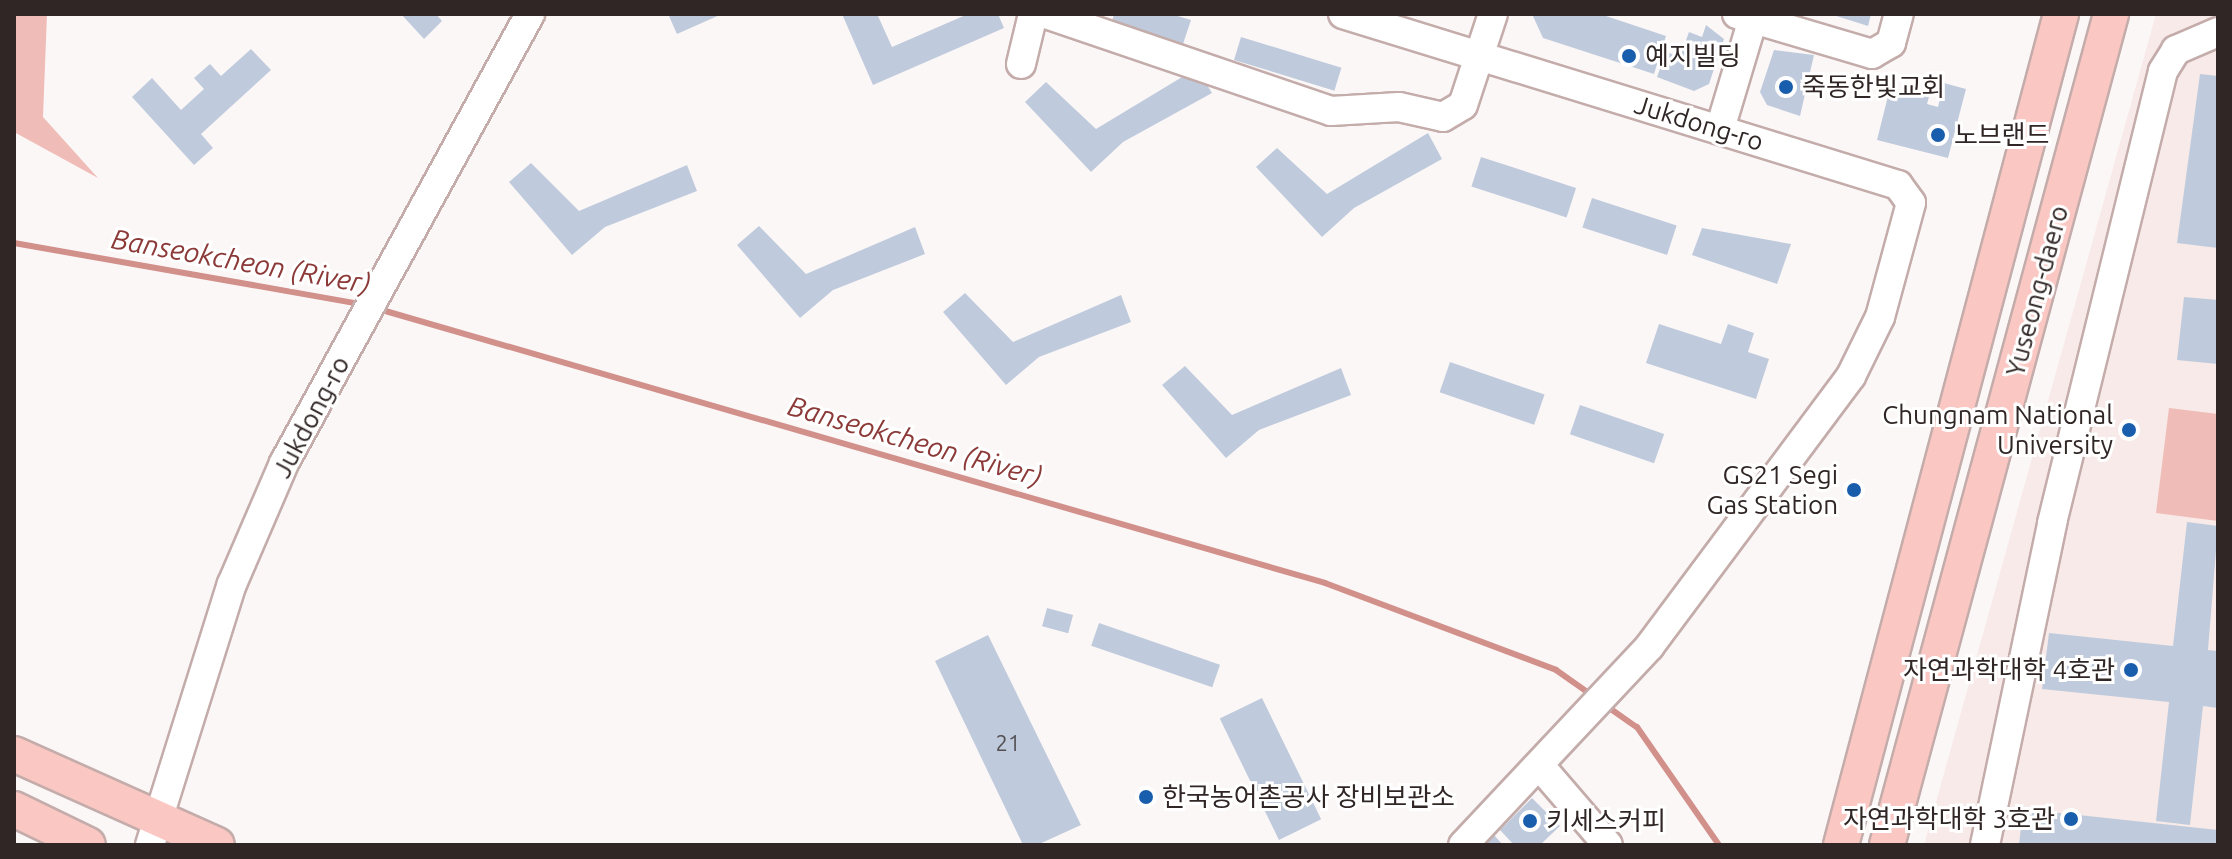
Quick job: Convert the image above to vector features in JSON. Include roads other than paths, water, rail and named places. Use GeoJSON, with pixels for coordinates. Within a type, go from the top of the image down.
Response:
{"type":"FeatureCollection","features":[{"type":"Feature","properties":{"kind":"main road","name":"Yuseong-daero"},"geometry":{"type":"LineString","coordinates":[[1841,845],[2061,14]]}},
{"type":"Feature","properties":{"kind":"main road","name":"Yuseong-daero"},"geometry":{"type":"LineString","coordinates":[[1887,845],[2111,14]]}},
{"type":"Feature","properties":{"kind":"main road"},"geometry":{"type":"LineString","coordinates":[[14,754],[155,832],[217,845]]}},
{"type":"Feature","properties":{"kind":"main road"},"geometry":{"type":"LineString","coordinates":[[14,809],[88,845]]}},
{"type":"Feature","properties":{"kind":"street","name":"Jukdong-ro"},"geometry":{"type":"LineString","coordinates":[[155,832],[232,584],[284,463],[530,14]]}},
{"type":"Feature","properties":{"kind":"street"},"geometry":{"type":"LineString","coordinates":[[1021,64],[1033,14]]}},
{"type":"Feature","properties":{"kind":"street"},"geometry":{"type":"LineString","coordinates":[[1046,14],[1331,111],[1399,107],[1440,126],[1463,105],[1493,14]]}},
{"type":"Feature","properties":{"kind":"street","name":"Jukdong-ro"},"geometry":{"type":"LineString","coordinates":[[1343,14],[1898,185],[1911,203],[1880,317],[1851,376],[1635,662],[1540,766]]}},
{"type":"Feature","properties":{"kind":"street"},"geometry":{"type":"LineString","coordinates":[[1720,129],[1745,16],[1872,54],[1891,43],[1899,14]]}},
{"type":"Feature","properties":{"kind":"street"},"geometry":{"type":"LineString","coordinates":[[1985,845],[2052,523],[2163,71],[2176,50],[2218,32]]}},
{"type":"Feature","properties":{"kind":"street"},"geometry":{"type":"LineString","coordinates":[[1463,845],[1540,766],[1606,844]]}},
{"type":"Feature","properties":{"kind":"waterway","name":"Banseokcheon (River)"},"geometry":{"type":"LineString","coordinates":[[14,243],[361,304]]}},
{"type":"Feature","properties":{"kind":"waterway","name":"Banseokcheon (River)"},"geometry":{"type":"LineString","coordinates":[[375,308],[1325,583],[1556,670],[1593,696]]}},
{"type":"Feature","properties":{"kind":"waterway","name":"Banseokcheon (River)"},"geometry":{"type":"LineString","coordinates":[[1605,705],[1637,727],[1719,845]]}},
{"type":"Feature","properties":{"kind":"place","name":"예지빌딩"},"geometry":{"type":"Point","coordinates":[1629,56]}},
{"type":"Feature","properties":{"kind":"place","name":"죽동한빛교회"},"geometry":{"type":"Point","coordinates":[1786,87]}},
{"type":"Feature","properties":{"kind":"place","name":"노브랜드"},"geometry":{"type":"Point","coordinates":[1938,135]}},
{"type":"Feature","properties":{"kind":"place","name":"Chungnam National University"},"geometry":{"type":"Point","coordinates":[2129,430]}},
{"type":"Feature","properties":{"kind":"place","name":"GS21 Segi Gas Station"},"geometry":{"type":"Point","coordinates":[1854,490]}},
{"type":"Feature","properties":{"kind":"place","name":"자연과학대학 4호관"},"geometry":{"type":"Point","coordinates":[2131,670]}},
{"type":"Feature","properties":{"kind":"place","name":"한국농어촌공사 장비보관소"},"geometry":{"type":"Point","coordinates":[1146,797]}},
{"type":"Feature","properties":{"kind":"place","name":"자연과학대학 3호관"},"geometry":{"type":"Point","coordinates":[2071,819]}},
{"type":"Feature","properties":{"kind":"place","name":"키세스커피"},"geometry":{"type":"Point","coordinates":[1530,821]}}]}
